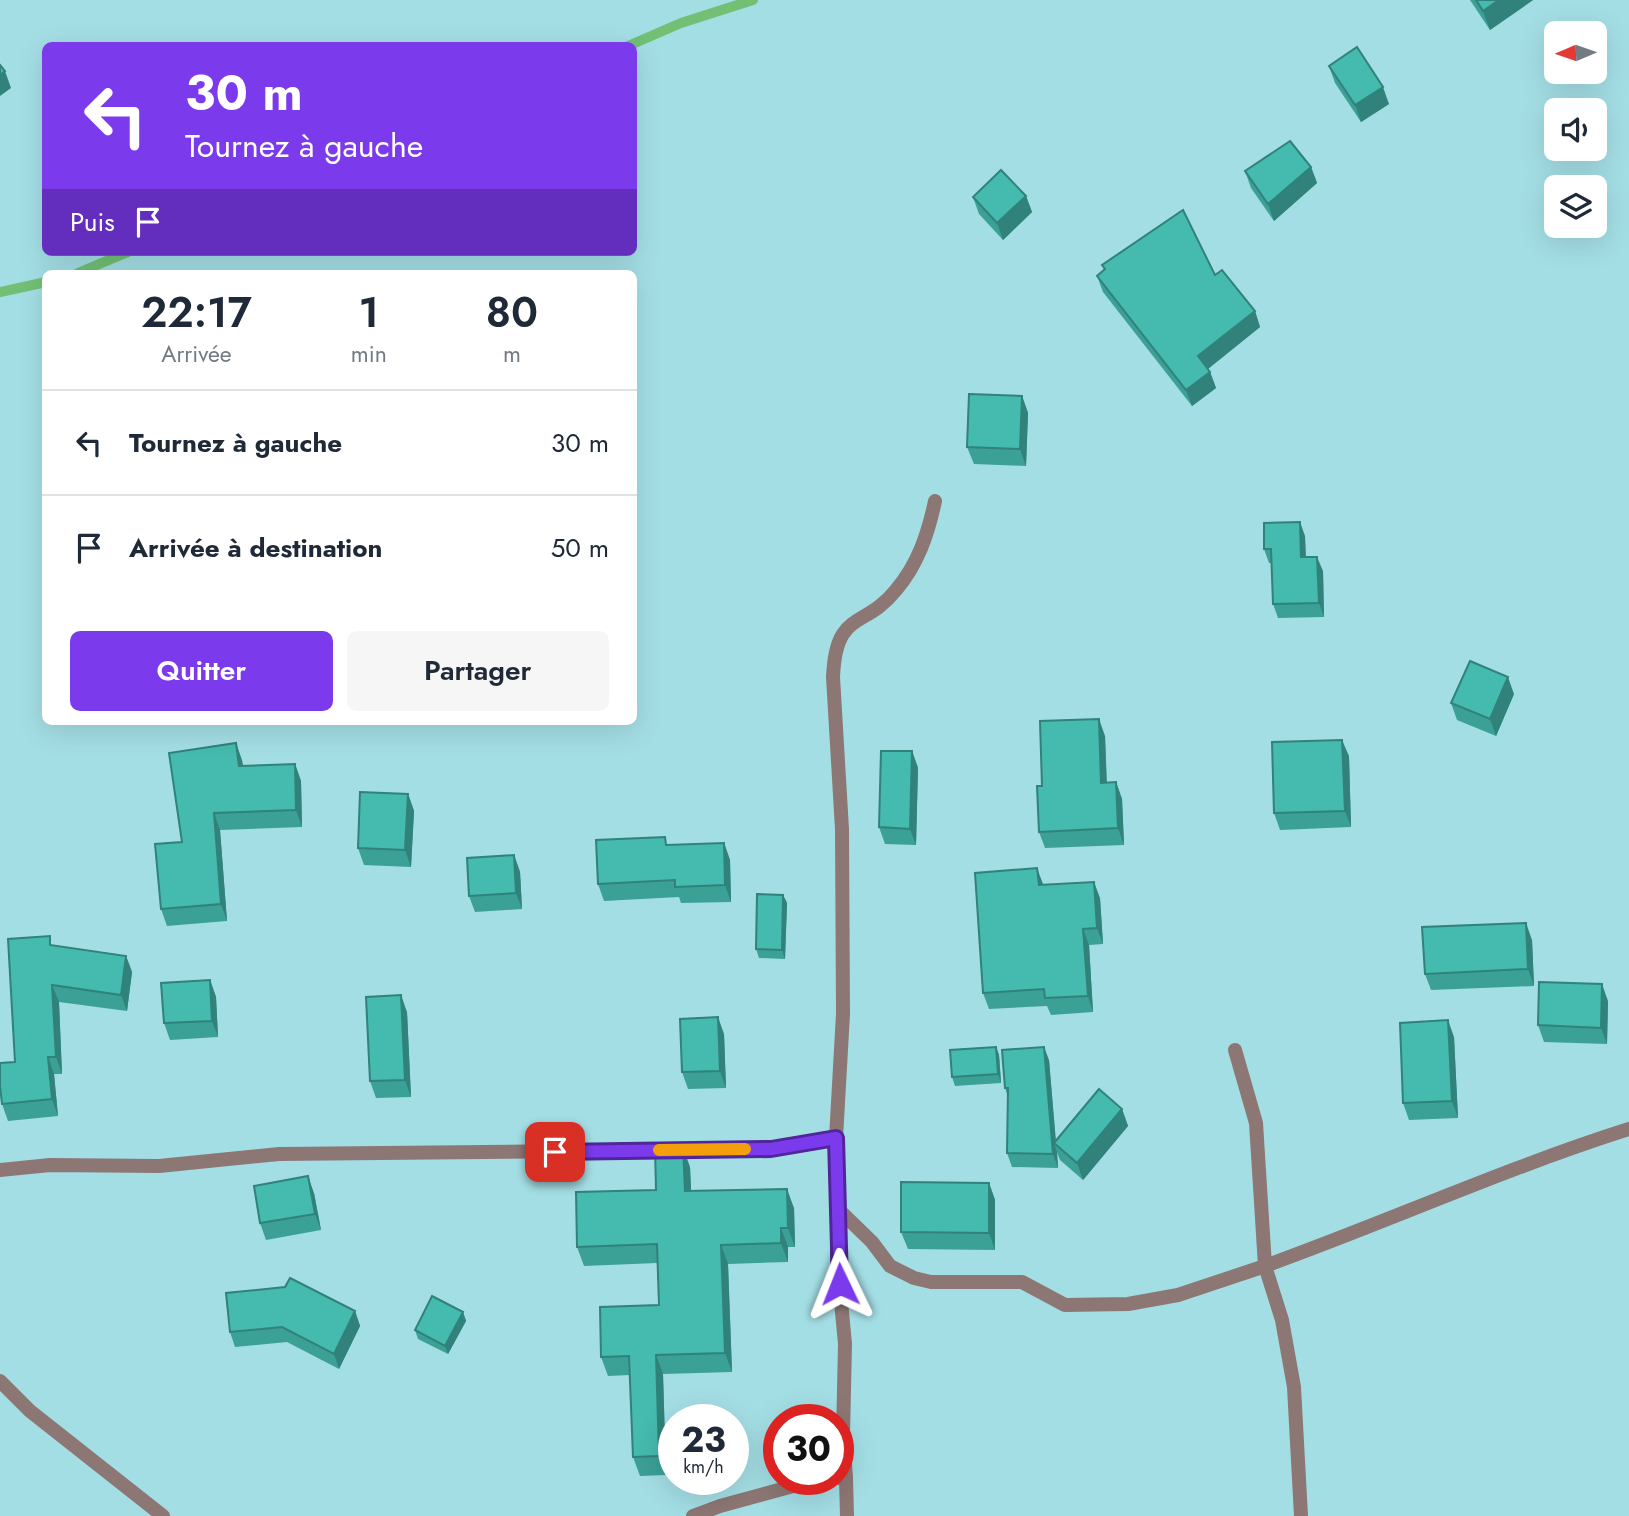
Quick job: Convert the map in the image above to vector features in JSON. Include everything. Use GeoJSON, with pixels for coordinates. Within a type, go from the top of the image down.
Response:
{"type":"FeatureCollection","features":[{"type":"Feature","properties":{"kind":"street"},"geometry":{"type":"LineString","coordinates":[[844,1404],[845,1344],[838,1259],[836,1138],[843,1014],[842,828],[833,677],[835,654],[844,631],[882,605],[906,578],[929,529],[935,501]]}},
{"type":"Feature","properties":{"kind":"street"},"geometry":{"type":"LineString","coordinates":[[1234,1050],[1256,1124],[1265,1266],[1282,1320],[1294,1387],[1301,1516]]}},
{"type":"Feature","properties":{"kind":"street"},"geometry":{"type":"LineString","coordinates":[[839,1210],[872,1241],[890,1266],[914,1278],[931,1282],[1021,1282],[1065,1305],[1128,1304],[1178,1295],[1265,1266],[1567,1149],[1629,1129]]}},
{"type":"Feature","properties":{"kind":"street"},"geometry":{"type":"LineString","coordinates":[[0,1170],[50,1165],[159,1166],[279,1154],[771,1149],[836,1138]]}},
{"type":"Feature","properties":{"kind":"street"},"geometry":{"type":"LineString","coordinates":[[0,1381],[30,1411],[163,1516]]}},
{"type":"Feature","properties":{"kind":"street"},"geometry":{"type":"LineString","coordinates":[[693,1516],[763,1494]]}},
{"type":"Feature","properties":{"kind":"street"},"geometry":{"type":"LineString","coordinates":[[844,1495],[847,1516]]}},
{"type":"Feature","properties":{"kind":"building"},"geometry":{"type":"Polygon","coordinates":[[[1476,0],[1499,0],[1483,11],[1476,0]]]}},
{"type":"Feature","properties":{"kind":"building"},"geometry":{"type":"Polygon","coordinates":[[[1357,47],[1383,87],[1355,105],[1329,66],[1357,47]]]}},
{"type":"Feature","properties":{"kind":"building"},"geometry":{"type":"Polygon","coordinates":[[[1290,141],[1311,167],[1268,204],[1245,171],[1290,141]]]}},
{"type":"Feature","properties":{"kind":"building"},"geometry":{"type":"Polygon","coordinates":[[[1001,170],[1026,196],[997,223],[973,197],[1001,170]]]}},
{"type":"Feature","properties":{"kind":"building"},"geometry":{"type":"Polygon","coordinates":[[[1183,210],[1215,275],[1222,270],[1255,311],[1198,356],[1210,372],[1186,390],[1097,276],[1105,269],[1102,265],[1183,210]]]}},
{"type":"Feature","properties":{"kind":"building"},"geometry":{"type":"Polygon","coordinates":[[[969,394],[1022,396],[1020,449],[967,447],[969,394]]]}},
{"type":"Feature","properties":{"kind":"building"},"geometry":{"type":"Polygon","coordinates":[[[1300,522],[1301,557],[1317,557],[1319,603],[1273,604],[1271,549],[1264,549],[1264,523],[1300,522]]]}},
{"type":"Feature","properties":{"kind":"building"},"geometry":{"type":"Polygon","coordinates":[[[1470,661],[1508,677],[1490,719],[1451,703],[1470,661]]]}},
{"type":"Feature","properties":{"kind":"building"},"geometry":{"type":"Polygon","coordinates":[[[1099,719],[1101,783],[1116,782],[1118,828],[1039,832],[1037,786],[1042,786],[1040,721],[1099,719]]]}},
{"type":"Feature","properties":{"kind":"building"},"geometry":{"type":"Polygon","coordinates":[[[1342,740],[1345,811],[1274,813],[1272,742],[1342,740]]]}},
{"type":"Feature","properties":{"kind":"building"},"geometry":{"type":"Polygon","coordinates":[[[236,743],[239,766],[295,764],[296,810],[214,813],[221,904],[161,909],[155,844],[182,842],[169,753],[236,743]]]}},
{"type":"Feature","properties":{"kind":"building"},"geometry":{"type":"Polygon","coordinates":[[[881,751],[912,751],[910,829],[879,827],[881,751]]]}},
{"type":"Feature","properties":{"kind":"building"},"geometry":{"type":"Polygon","coordinates":[[[360,792],[408,794],[405,850],[358,848],[360,792]]]}},
{"type":"Feature","properties":{"kind":"building"},"geometry":{"type":"Polygon","coordinates":[[[665,837],[666,845],[724,843],[725,885],[675,887],[675,880],[598,884],[596,840],[665,837]]]}},
{"type":"Feature","properties":{"kind":"building"},"geometry":{"type":"Polygon","coordinates":[[[514,855],[516,893],[469,896],[467,858],[514,855]]]}},
{"type":"Feature","properties":{"kind":"building"},"geometry":{"type":"Polygon","coordinates":[[[1037,868],[1039,885],[1094,882],[1097,928],[1083,929],[1088,996],[1045,998],[1044,989],[983,993],[975,873],[1037,868]]]}},
{"type":"Feature","properties":{"kind":"building"},"geometry":{"type":"Polygon","coordinates":[[[757,894],[783,895],[782,950],[756,949],[757,894]]]}},
{"type":"Feature","properties":{"kind":"building"},"geometry":{"type":"Polygon","coordinates":[[[1526,923],[1528,969],[1425,974],[1422,927],[1526,923]]]}},
{"type":"Feature","properties":{"kind":"building"},"geometry":{"type":"Polygon","coordinates":[[[50,936],[50,945],[126,956],[121,995],[52,985],[56,1057],[48,1057],[52,1099],[2,1104],[0,1063],[15,1062],[8,939],[50,936]]]}},
{"type":"Feature","properties":{"kind":"building"},"geometry":{"type":"Polygon","coordinates":[[[210,980],[212,1021],[164,1023],[161,983],[210,980]]]}},
{"type":"Feature","properties":{"kind":"building"},"geometry":{"type":"Polygon","coordinates":[[[1539,982],[1602,984],[1601,1028],[1538,1025],[1539,982]]]}},
{"type":"Feature","properties":{"kind":"building"},"geometry":{"type":"Polygon","coordinates":[[[401,995],[405,1080],[370,1081],[366,997],[401,995]]]}},
{"type":"Feature","properties":{"kind":"building"},"geometry":{"type":"Polygon","coordinates":[[[718,1017],[720,1071],[682,1072],[680,1019],[718,1017]]]}},
{"type":"Feature","properties":{"kind":"building"},"geometry":{"type":"Polygon","coordinates":[[[1448,1020],[1452,1101],[1403,1103],[1400,1023],[1448,1020]]]}},
{"type":"Feature","properties":{"kind":"building"},"geometry":{"type":"Polygon","coordinates":[[[996,1047],[998,1074],[952,1077],[950,1050],[996,1047]]]}},
{"type":"Feature","properties":{"kind":"building"},"geometry":{"type":"Polygon","coordinates":[[[1044,1047],[1053,1154],[1007,1153],[1008,1088],[1005,1088],[1002,1050],[1044,1047]]]}},
{"type":"Feature","properties":{"kind":"building"},"geometry":{"type":"Polygon","coordinates":[[[1099,1089],[1122,1109],[1077,1163],[1054,1143],[1099,1089]]]}},
{"type":"Feature","properties":{"kind":"building"},"geometry":{"type":"Polygon","coordinates":[[[683,1147],[685,1191],[787,1189],[788,1228],[781,1228],[781,1243],[721,1245],[725,1353],[656,1355],[658,1456],[633,1457],[629,1356],[601,1357],[600,1307],[659,1305],[657,1244],[577,1247],[576,1192],[656,1190],[655,1148],[683,1147]]]}},
{"type":"Feature","properties":{"kind":"building"},"geometry":{"type":"Polygon","coordinates":[[[308,1176],[315,1214],[260,1223],[254,1186],[308,1176]]]}},
{"type":"Feature","properties":{"kind":"building"},"geometry":{"type":"Polygon","coordinates":[[[901,1182],[989,1183],[989,1233],[901,1232],[901,1182]]]}},
{"type":"Feature","properties":{"kind":"building"},"geometry":{"type":"Polygon","coordinates":[[[290,1278],[355,1311],[334,1354],[282,1327],[230,1332],[226,1293],[285,1287],[290,1278]]]}},
{"type":"Feature","properties":{"kind":"building"},"geometry":{"type":"Polygon","coordinates":[[[432,1296],[463,1312],[445,1346],[415,1330],[432,1296]]]}},
{"type":"Feature","properties":{"kind":"waterway"},"geometry":{"type":"LineString","coordinates":[[637,42],[681,23],[753,0]]}},
{"type":"Feature","properties":{"kind":"waterway"},"geometry":{"type":"LineString","coordinates":[[85,270],[118,256]]}},
{"type":"Feature","properties":{"kind":"waterway"},"geometry":{"type":"LineString","coordinates":[[0,292],[42,283]]}},
{"type":"Feature","properties":{"kind":"slow traffic"},"geometry":{"type":"LineString","coordinates":[[659,1150],[745,1149]]}},
{"type":"Feature","properties":{"kind":"route"},"geometry":{"type":"LineString","coordinates":[[555,1152],[771,1149],[836,1138],[840,1284]]}}]}
